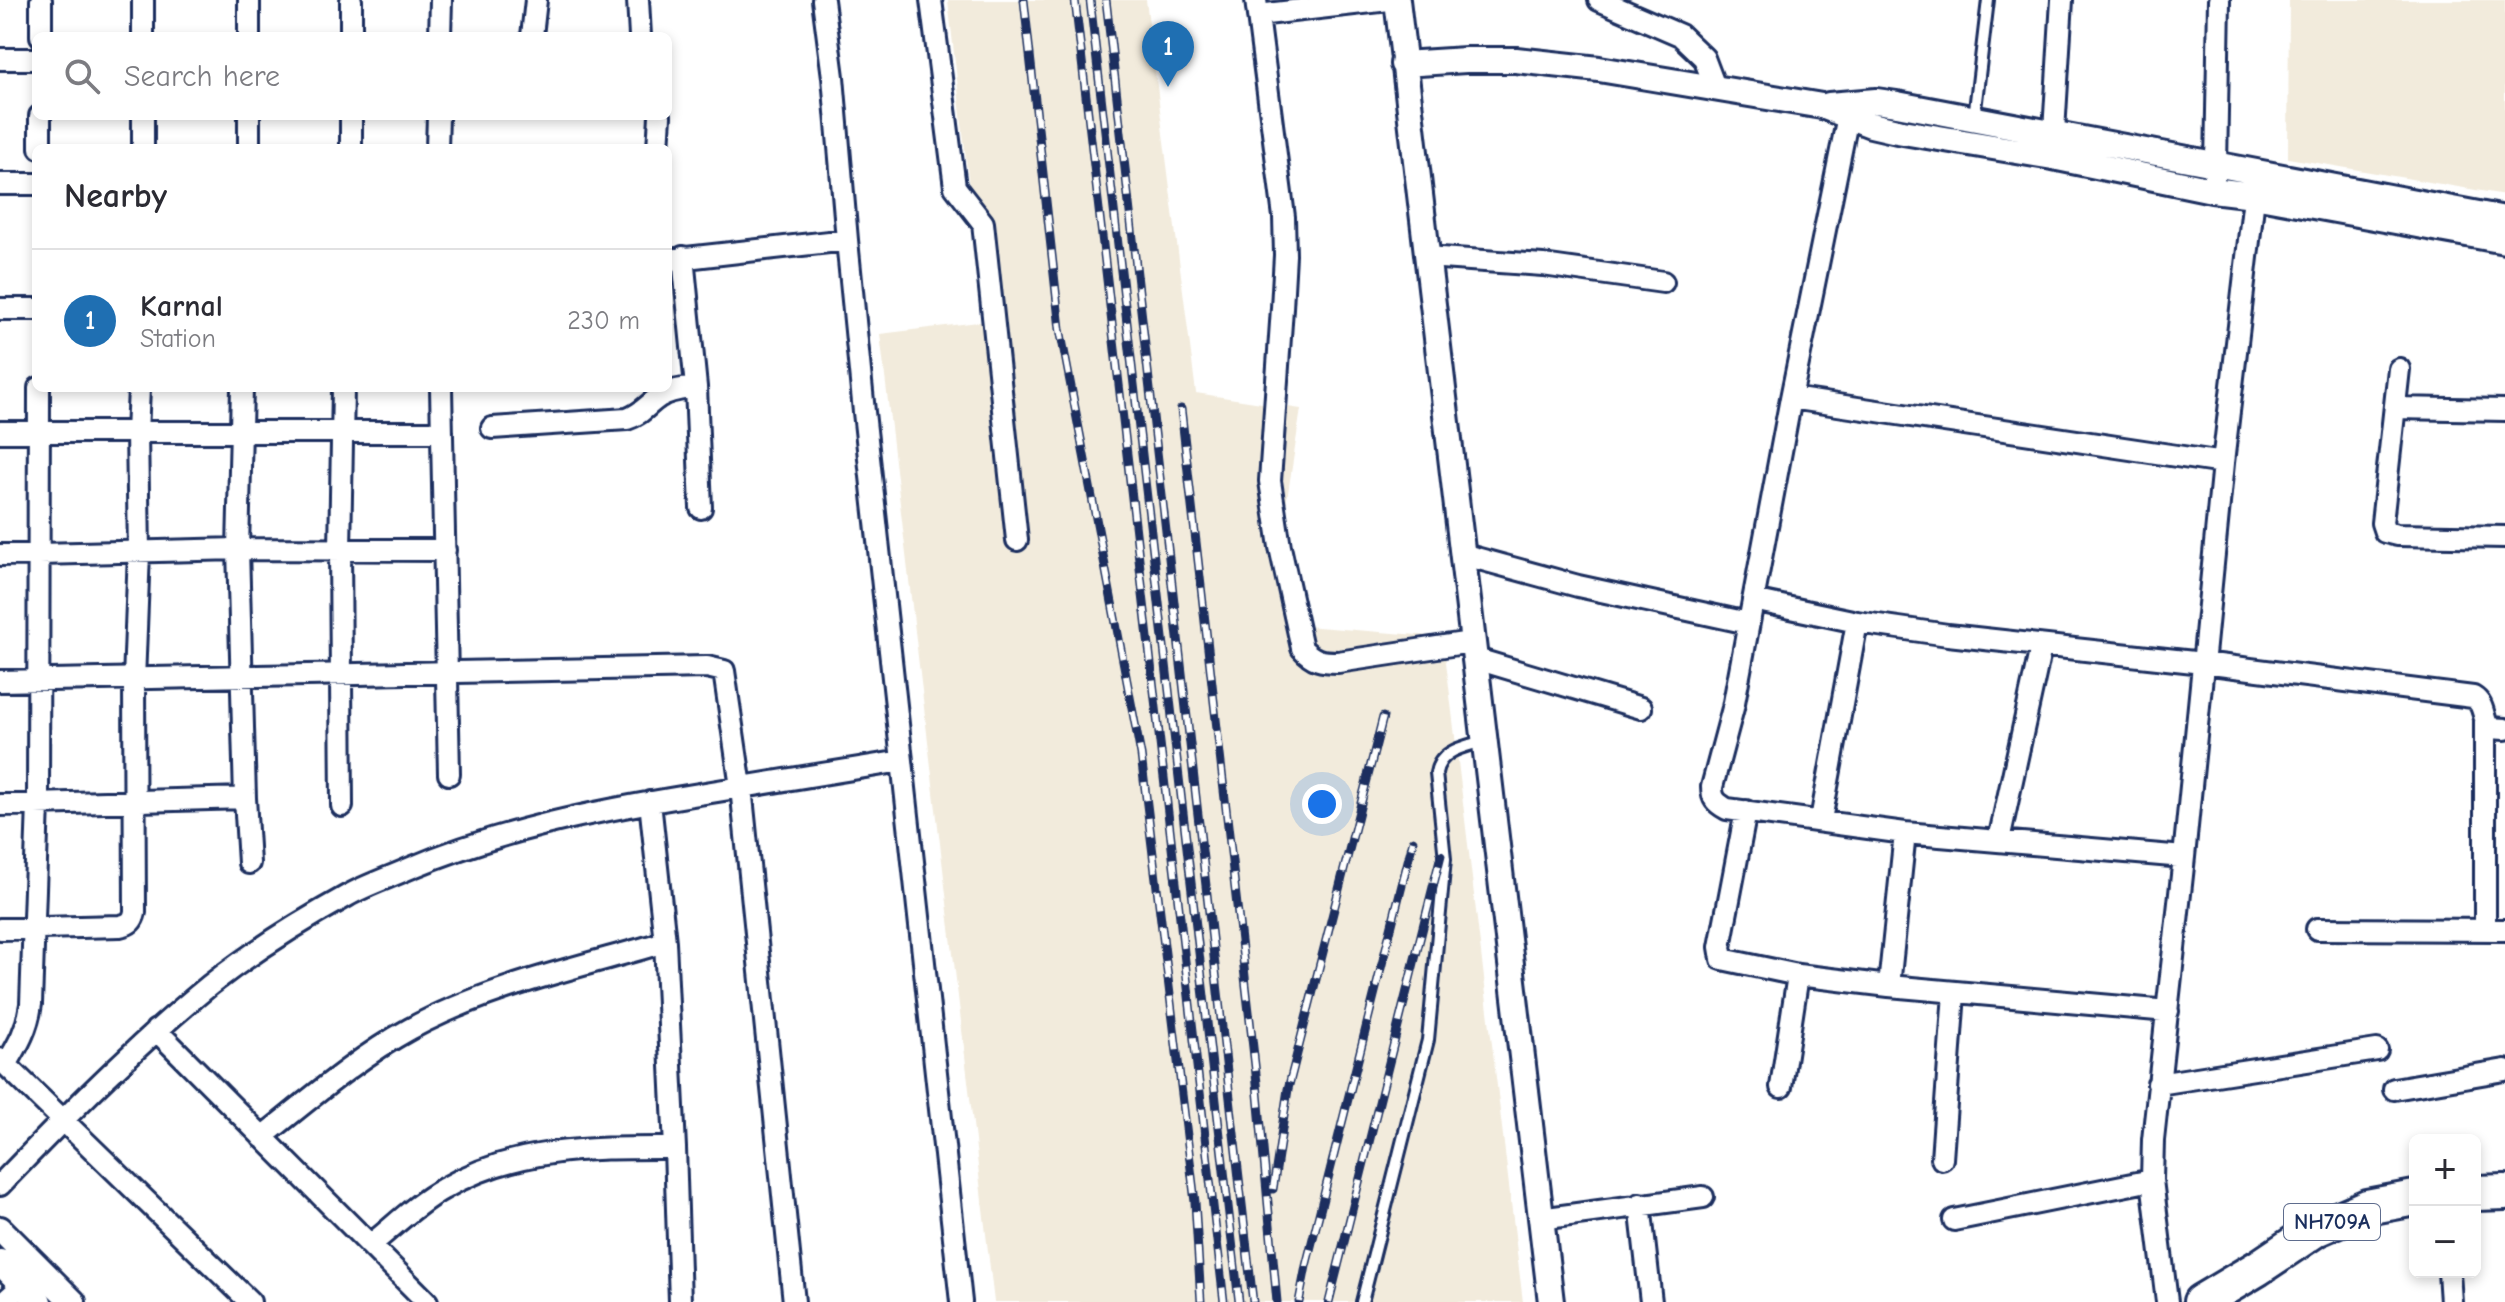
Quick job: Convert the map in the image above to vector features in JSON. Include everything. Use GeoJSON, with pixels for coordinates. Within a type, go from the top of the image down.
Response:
{"type":"FeatureCollection","features":[{"type":"Feature","properties":{"kind":"highway"},"geometry":{"type":"LineString","coordinates":[[2481,1193],[2505,1192]]}},
{"type":"Feature","properties":{"kind":"highway","name":"NH709A"},"geometry":{"type":"LineString","coordinates":[[2201,1302],[2316,1229],[2367,1207],[2409,1199]]}},
{"type":"Feature","properties":{"kind":"highway"},"geometry":{"type":"LineString","coordinates":[[2481,1216],[2505,1216]]}},
{"type":"Feature","properties":{"kind":"highway","name":"NH709A"},"geometry":{"type":"LineString","coordinates":[[2258,1268],[2373,1227],[2409,1221]]}},
{"type":"Feature","properties":{"kind":"street"},"geometry":{"type":"LineString","coordinates":[[41,0],[41,32]]}},
{"type":"Feature","properties":{"kind":"street"},"geometry":{"type":"LineString","coordinates":[[143,0],[143,32]]}},
{"type":"Feature","properties":{"kind":"street"},"geometry":{"type":"LineString","coordinates":[[249,0],[249,32]]}},
{"type":"Feature","properties":{"kind":"street"},"geometry":{"type":"LineString","coordinates":[[351,0],[351,32]]}},
{"type":"Feature","properties":{"kind":"street"},"geometry":{"type":"LineString","coordinates":[[440,32],[441,0]]}},
{"type":"Feature","properties":{"kind":"street"},"geometry":{"type":"LineString","coordinates":[[532,32],[536,0]]}},
{"type":"Feature","properties":{"kind":"street"},"geometry":{"type":"LineString","coordinates":[[638,0],[640,32]]}},
{"type":"Feature","properties":{"kind":"street"},"geometry":{"type":"LineString","coordinates":[[823,0],[961,1302]]}},
{"type":"Feature","properties":{"kind":"street"},"geometry":{"type":"LineString","coordinates":[[931,0],[955,187],[983,223],[1017,540]]}},
{"type":"Feature","properties":{"kind":"street"},"geometry":{"type":"LineString","coordinates":[[1389,0],[1257,8],[1284,217],[1285,255],[1270,481],[1277,532],[1302,648],[1319,662],[1472,650],[1641,708]]}},
{"type":"Feature","properties":{"kind":"street"},"geometry":{"type":"LineString","coordinates":[[1397,0],[1551,1302]]}},
{"type":"Feature","properties":{"kind":"street"},"geometry":{"type":"LineString","coordinates":[[1599,0],[1680,35],[1704,58],[1715,87]]}},
{"type":"Feature","properties":{"kind":"street"},"geometry":{"type":"LineString","coordinates":[[2053,145],[2062,0]]}},
{"type":"Feature","properties":{"kind":"street"},"geometry":{"type":"LineString","coordinates":[[2212,190],[2216,166],[2219,0]]}},
{"type":"Feature","properties":{"kind":"street"},"geometry":{"type":"LineString","coordinates":[[0,59],[32,59]]}},
{"type":"Feature","properties":{"kind":"street"},"geometry":{"type":"LineString","coordinates":[[1403,64],[1516,60],[1599,69],[1822,106],[1897,131],[2053,145],[2216,166],[2255,184],[2505,241]]}},
{"type":"Feature","properties":{"kind":"street"},"geometry":{"type":"LineString","coordinates":[[1822,106],[1876,101],[1974,118],[2053,145],[2212,190],[2255,184],[2505,219]]}},
{"type":"Feature","properties":{"kind":"street"},"geometry":{"type":"LineString","coordinates":[[1848,116],[1733,708],[1712,787],[1712,798],[1727,809],[1905,833],[2184,857]]}},
{"type":"Feature","properties":{"kind":"street"},"geometry":{"type":"LineString","coordinates":[[40,120],[40,144]]}},
{"type":"Feature","properties":{"kind":"street"},"geometry":{"type":"LineString","coordinates":[[143,120],[143,144]]}},
{"type":"Feature","properties":{"kind":"street"},"geometry":{"type":"LineString","coordinates":[[249,120],[249,144]]}},
{"type":"Feature","properties":{"kind":"street"},"geometry":{"type":"LineString","coordinates":[[351,120],[351,144]]}},
{"type":"Feature","properties":{"kind":"street"},"geometry":{"type":"LineString","coordinates":[[437,144],[438,120]]}},
{"type":"Feature","properties":{"kind":"street"},"geometry":{"type":"LineString","coordinates":[[658,144],[660,120]]}},
{"type":"Feature","properties":{"kind":"street"},"geometry":{"type":"LineString","coordinates":[[0,184],[32,184]]}},
{"type":"Feature","properties":{"kind":"street"},"geometry":{"type":"LineString","coordinates":[[2167,1302],[2152,1180],[2158,1084],[2255,184]]}},
{"type":"Feature","properties":{"kind":"street"},"geometry":{"type":"LineString","coordinates":[[701,508],[696,387],[676,258],[847,240]]}},
{"type":"Feature","properties":{"kind":"street"},"geometry":{"type":"LineString","coordinates":[[1426,257],[1543,265],[1663,282]]}},
{"type":"Feature","properties":{"kind":"street"},"geometry":{"type":"LineString","coordinates":[[0,309],[32,309]]}},
{"type":"Feature","properties":{"kind":"street"},"geometry":{"type":"LineString","coordinates":[[2399,369],[2382,523],[2385,532],[2397,535],[2505,537]]}},
{"type":"Feature","properties":{"kind":"street"},"geometry":{"type":"LineString","coordinates":[[492,428],[627,419],[643,412],[659,397],[696,387]]}},
{"type":"Feature","properties":{"kind":"street"},"geometry":{"type":"LineString","coordinates":[[39,392],[38,804],[29,1020],[22,1037],[3,1062],[250,1302]]}},
{"type":"Feature","properties":{"kind":"street"},"geometry":{"type":"LineString","coordinates":[[0,929],[120,926],[134,920],[139,392]]}},
{"type":"Feature","properties":{"kind":"street"},"geometry":{"type":"LineString","coordinates":[[242,392],[238,549],[240,677],[249,863]]}},
{"type":"Feature","properties":{"kind":"street"},"geometry":{"type":"LineString","coordinates":[[342,806],[340,549],[343,392]]}},
{"type":"Feature","properties":{"kind":"street"},"geometry":{"type":"LineString","coordinates":[[441,392],[449,774]]}},
{"type":"Feature","properties":{"kind":"street"},"geometry":{"type":"LineString","coordinates":[[1791,398],[2223,463]]}},
{"type":"Feature","properties":{"kind":"street"},"geometry":{"type":"LineString","coordinates":[[2395,408],[2505,410]]}},
{"type":"Feature","properties":{"kind":"street"},"geometry":{"type":"LineString","coordinates":[[0,432],[442,432]]}},
{"type":"Feature","properties":{"kind":"street"},"geometry":{"type":"LineString","coordinates":[[0,555],[238,549],[445,550]]}},
{"type":"Feature","properties":{"kind":"street"},"geometry":{"type":"LineString","coordinates":[[1461,554],[1578,586],[1748,623]]}},
{"type":"Feature","properties":{"kind":"street"},"geometry":{"type":"LineString","coordinates":[[1753,600],[1857,622],[2041,647],[2203,663],[2473,697],[2482,705],[2485,721],[2495,930],[2317,929]]}},
{"type":"Feature","properties":{"kind":"street"},"geometry":{"type":"LineString","coordinates":[[1821,820],[1857,622]]}},
{"type":"Feature","properties":{"kind":"street"},"geometry":{"type":"LineString","coordinates":[[1999,840],[2041,647]]}},
{"type":"Feature","properties":{"kind":"street"},"geometry":{"type":"LineString","coordinates":[[0,681],[716,668],[724,671],[741,787],[794,1302]]}},
{"type":"Feature","properties":{"kind":"street"},"geometry":{"type":"LineString","coordinates":[[2485,721],[2489,728],[2505,729]]}},
{"type":"Feature","properties":{"kind":"street"},"geometry":{"type":"LineString","coordinates":[[0,1185],[156,1030],[213,983],[277,938],[349,895],[435,858],[503,834],[564,818],[902,761]]}},
{"type":"Feature","properties":{"kind":"street"},"geometry":{"type":"LineString","coordinates":[[0,805],[245,798]]}},
{"type":"Feature","properties":{"kind":"street"},"geometry":{"type":"LineString","coordinates":[[650,802],[665,942],[680,1302]]}},
{"type":"Feature","properties":{"kind":"street"},"geometry":{"type":"LineString","coordinates":[[1746,811],[1720,947],[1722,959],[1730,963],[1889,986],[2168,1011]]}},
{"type":"Feature","properties":{"kind":"street"},"geometry":{"type":"LineString","coordinates":[[1889,986],[1905,833]]}},
{"type":"Feature","properties":{"kind":"street"},"geometry":{"type":"LineString","coordinates":[[262,1137],[368,1054],[413,1027],[515,985],[665,942]]}},
{"type":"Feature","properties":{"kind":"street"},"geometry":{"type":"LineString","coordinates":[[1781,1087],[1798,975]]}},
{"type":"Feature","properties":{"kind":"street"},"geometry":{"type":"LineString","coordinates":[[1942,1159],[1954,993]]}},
{"type":"Feature","properties":{"kind":"street"},"geometry":{"type":"LineString","coordinates":[[156,1030],[427,1302]]}},
{"type":"Feature","properties":{"kind":"street"},"geometry":{"type":"LineString","coordinates":[[2158,1084],[2377,1050]]}},
{"type":"Feature","properties":{"kind":"street"},"geometry":{"type":"LineString","coordinates":[[2394,1089],[2505,1070]]}},
{"type":"Feature","properties":{"kind":"street"},"geometry":{"type":"LineString","coordinates":[[370,1245],[441,1190],[488,1168],[527,1156],[578,1148],[675,1148]]}},
{"type":"Feature","properties":{"kind":"street"},"geometry":{"type":"LineString","coordinates":[[1954,1220],[2152,1180]]}},
{"type":"Feature","properties":{"kind":"street"},"geometry":{"type":"LineString","coordinates":[[1540,1219],[1703,1197]]}},
{"type":"Feature","properties":{"kind":"street"},"geometry":{"type":"LineString","coordinates":[[1640,1204],[1651,1302]]}},
{"type":"Feature","properties":{"kind":"street"},"geometry":{"type":"LineString","coordinates":[[0,1229],[73,1302]]}},
{"type":"Feature","properties":{"kind":"street"},"geometry":{"type":"LineString","coordinates":[[0,1262],[31,1294],[4,1302]]}},
{"type":"Feature","properties":{"kind":"street"},"geometry":{"type":"LineString","coordinates":[[2449,1278],[2451,1302]]}},
{"type":"Feature","properties":{"kind":"lane"},"geometry":{"type":"LineString","coordinates":[[1974,118],[1988,0]]}},
{"type":"Feature","properties":{"kind":"lane"},"geometry":{"type":"LineString","coordinates":[[1362,1302],[1428,1040],[1444,881],[1437,765],[1452,751],[1483,741]]}},
{"type":"Feature","properties":{"kind":"shaded area"},"geometry":{"type":"Polygon","coordinates":[[[948,0],[1146,0],[1196,393],[1301,409],[1285,512],[1305,626],[1443,637],[1523,1302],[994,1302],[880,334],[1003,319],[994,219],[969,186],[948,0]]]}},
{"type":"Feature","properties":{"kind":"shaded area"},"geometry":{"type":"Polygon","coordinates":[[[2289,0],[2505,0],[2505,195],[2288,158],[2289,0]]]}},
{"type":"Feature","properties":{"kind":"railway"},"geometry":{"type":"LineString","coordinates":[[1024,0],[1060,329],[1141,755],[1195,1202],[1201,1302]]}},
{"type":"Feature","properties":{"kind":"railway"},"geometry":{"type":"LineString","coordinates":[[1075,0],[1224,1302]]}},
{"type":"Feature","properties":{"kind":"railway"},"geometry":{"type":"LineString","coordinates":[[1090,0],[1239,1302]]}},
{"type":"Feature","properties":{"kind":"railway"},"geometry":{"type":"LineString","coordinates":[[1106,0],[1253,1302]]}},
{"type":"Feature","properties":{"kind":"railway"},"geometry":{"type":"LineString","coordinates":[[1181,409],[1257,1083],[1277,1302]]}},
{"type":"Feature","properties":{"kind":"railway"},"geometry":{"type":"LineString","coordinates":[[1273,1189],[1288,1089],[1383,717]]}},
{"type":"Feature","properties":{"kind":"railway"},"geometry":{"type":"LineString","coordinates":[[1299,1302],[1413,841]]}},
{"type":"Feature","properties":{"kind":"railway"},"geometry":{"type":"LineString","coordinates":[[1329,1302],[1441,855]]}},
{"type":"Feature","properties":{"kind":"place","name":"Karnal"},"geometry":{"type":"Point","coordinates":[1168,87]}}]}
